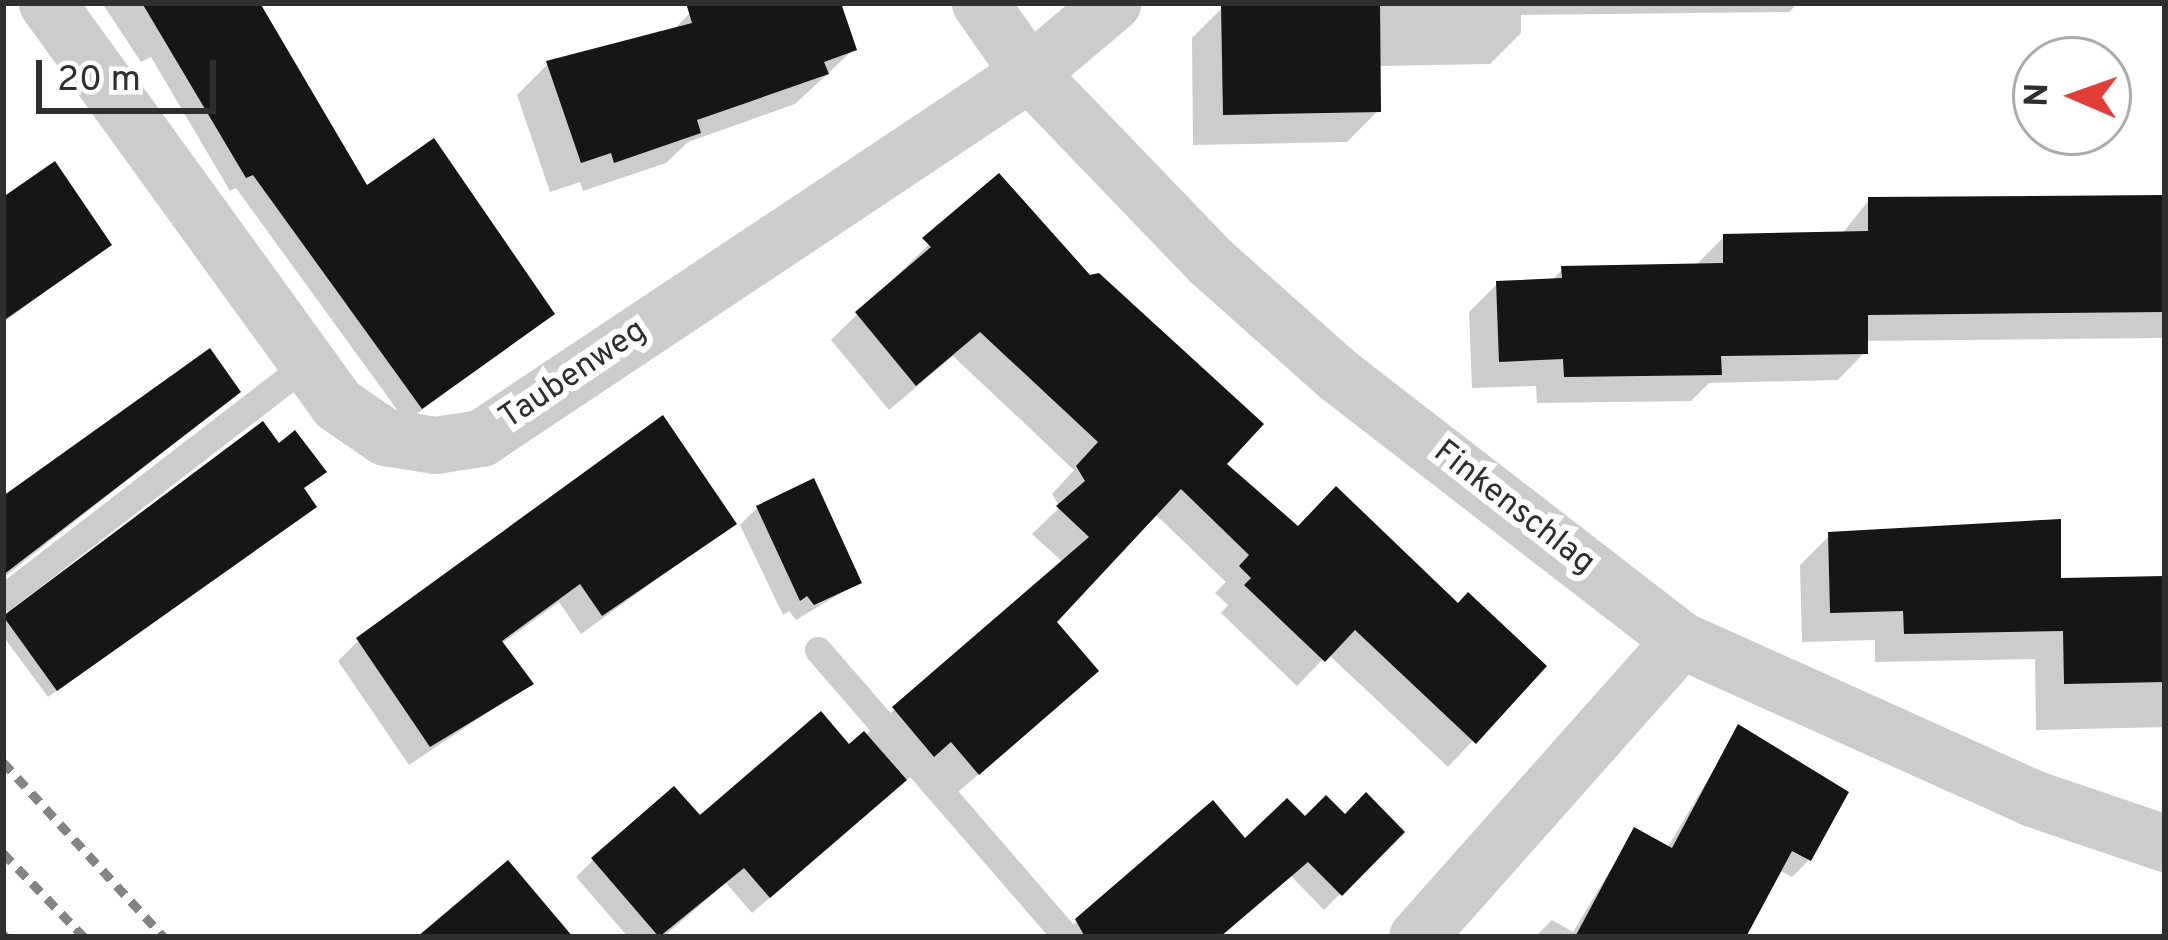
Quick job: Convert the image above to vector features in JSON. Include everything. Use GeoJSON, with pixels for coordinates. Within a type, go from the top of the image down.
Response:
{"type":"FeatureCollection","features":[{"type":"Feature","properties":{"kind":"street","name":"Taubenweg"},"geometry":{"type":"LineString","coordinates":[[47,3],[337,404],[385,437],[435,445],[481,438],[1029,73],[1112,3]]}},
{"type":"Feature","properties":{"kind":"street","name":"Finkenschlag"},"geometry":{"type":"LineString","coordinates":[[980,3],[1029,73],[1211,262],[1337,375],[1682,640],[2032,798],[2165,844]]}},
{"type":"Feature","properties":{"kind":"street"},"geometry":{"type":"LineString","coordinates":[[1417,937],[1682,640]]}},
{"type":"Feature","properties":{"kind":"lane"},"geometry":{"type":"LineString","coordinates":[[3,598],[308,363]]}},
{"type":"Feature","properties":{"kind":"lane"},"geometry":{"type":"LineString","coordinates":[[818,650],[1067,937]]}},
{"type":"Feature","properties":{"kind":"building"},"geometry":{"type":"Polygon","coordinates":[[[142,3],[260,3],[367,185],[434,138],[555,314],[422,409],[253,175],[246,178],[142,3]]]}},
{"type":"Feature","properties":{"kind":"building"},"geometry":{"type":"Polygon","coordinates":[[[686,3],[841,3],[857,50],[824,62],[829,74],[697,120],[701,133],[614,163],[611,153],[581,163],[546,61],[692,23],[686,3]]]}},
{"type":"Feature","properties":{"kind":"building"},"geometry":{"type":"Polygon","coordinates":[[[1380,3],[1381,112],[1223,115],[1221,4],[1380,3]]]}},
{"type":"Feature","properties":{"kind":"building"},"geometry":{"type":"Polygon","coordinates":[[[55,161],[112,245],[3,321],[3,197],[55,161]]]}},
{"type":"Feature","properties":{"kind":"building"},"geometry":{"type":"Polygon","coordinates":[[[999,173],[1090,275],[1099,273],[1264,424],[1227,464],[1298,526],[1336,486],[1458,603],[1468,592],[1547,666],[1476,744],[1355,630],[1325,662],[1244,585],[1251,578],[1239,566],[1249,555],[1181,489],[1057,622],[1099,671],[979,775],[951,742],[934,757],[892,707],[1089,537],[1056,506],[1085,481],[1076,466],[1098,442],[980,332],[916,386],[855,312],[931,247],[922,238],[999,173]]]}},
{"type":"Feature","properties":{"kind":"building"},"geometry":{"type":"Polygon","coordinates":[[[2165,195],[2165,312],[1868,315],[1868,354],[1721,356],[1722,375],[1564,377],[1563,359],[1499,362],[1496,281],[1562,278],[1561,266],[1723,263],[1723,234],[1868,231],[1868,197],[2165,195]]]}},
{"type":"Feature","properties":{"kind":"building"},"geometry":{"type":"Polygon","coordinates":[[[210,348],[241,392],[3,575],[3,496],[210,348]]]}},
{"type":"Feature","properties":{"kind":"building"},"geometry":{"type":"Polygon","coordinates":[[[663,415],[737,524],[602,616],[580,584],[502,641],[534,684],[430,747],[356,638],[663,415]]]}},
{"type":"Feature","properties":{"kind":"building"},"geometry":{"type":"Polygon","coordinates":[[[263,421],[279,443],[295,430],[327,472],[304,488],[317,507],[57,691],[3,616],[263,421]]]}},
{"type":"Feature","properties":{"kind":"building"},"geometry":{"type":"Polygon","coordinates":[[[814,478],[862,583],[814,605],[807,596],[800,601],[756,506],[814,478]]]}},
{"type":"Feature","properties":{"kind":"building"},"geometry":{"type":"Polygon","coordinates":[[[2061,519],[2061,578],[2165,576],[2165,682],[2064,684],[2063,631],[1904,634],[1903,611],[1830,613],[1828,532],[2061,519]]]}},
{"type":"Feature","properties":{"kind":"building"},"geometry":{"type":"Polygon","coordinates":[[[821,711],[849,744],[864,731],[907,780],[770,898],[744,868],[659,937],[591,858],[674,786],[700,815],[821,711]]]}},
{"type":"Feature","properties":{"kind":"building"},"geometry":{"type":"Polygon","coordinates":[[[1738,724],[1849,792],[1811,861],[1792,851],[1746,937],[1575,937],[1634,827],[1672,848],[1738,724]]]}},
{"type":"Feature","properties":{"kind":"building"},"geometry":{"type":"Polygon","coordinates":[[[1366,792],[1405,832],[1342,896],[1308,862],[1220,937],[1085,937],[1075,919],[1213,800],[1245,838],[1287,798],[1305,816],[1326,795],[1345,814],[1366,792]]]}},
{"type":"Feature","properties":{"kind":"building"},"geometry":{"type":"Polygon","coordinates":[[[508,860],[573,937],[417,937],[508,860]]]}},
{"type":"Feature","properties":{"kind":"railway"},"geometry":{"type":"LineString","coordinates":[[3,762],[164,937]]}},
{"type":"Feature","properties":{"kind":"railway"},"geometry":{"type":"LineString","coordinates":[[3,853],[84,937]]}},
{"type":"Feature","properties":{"kind":"railway"},"geometry":{"type":"LineString","coordinates":[[3,934],[6,937]]}}]}
